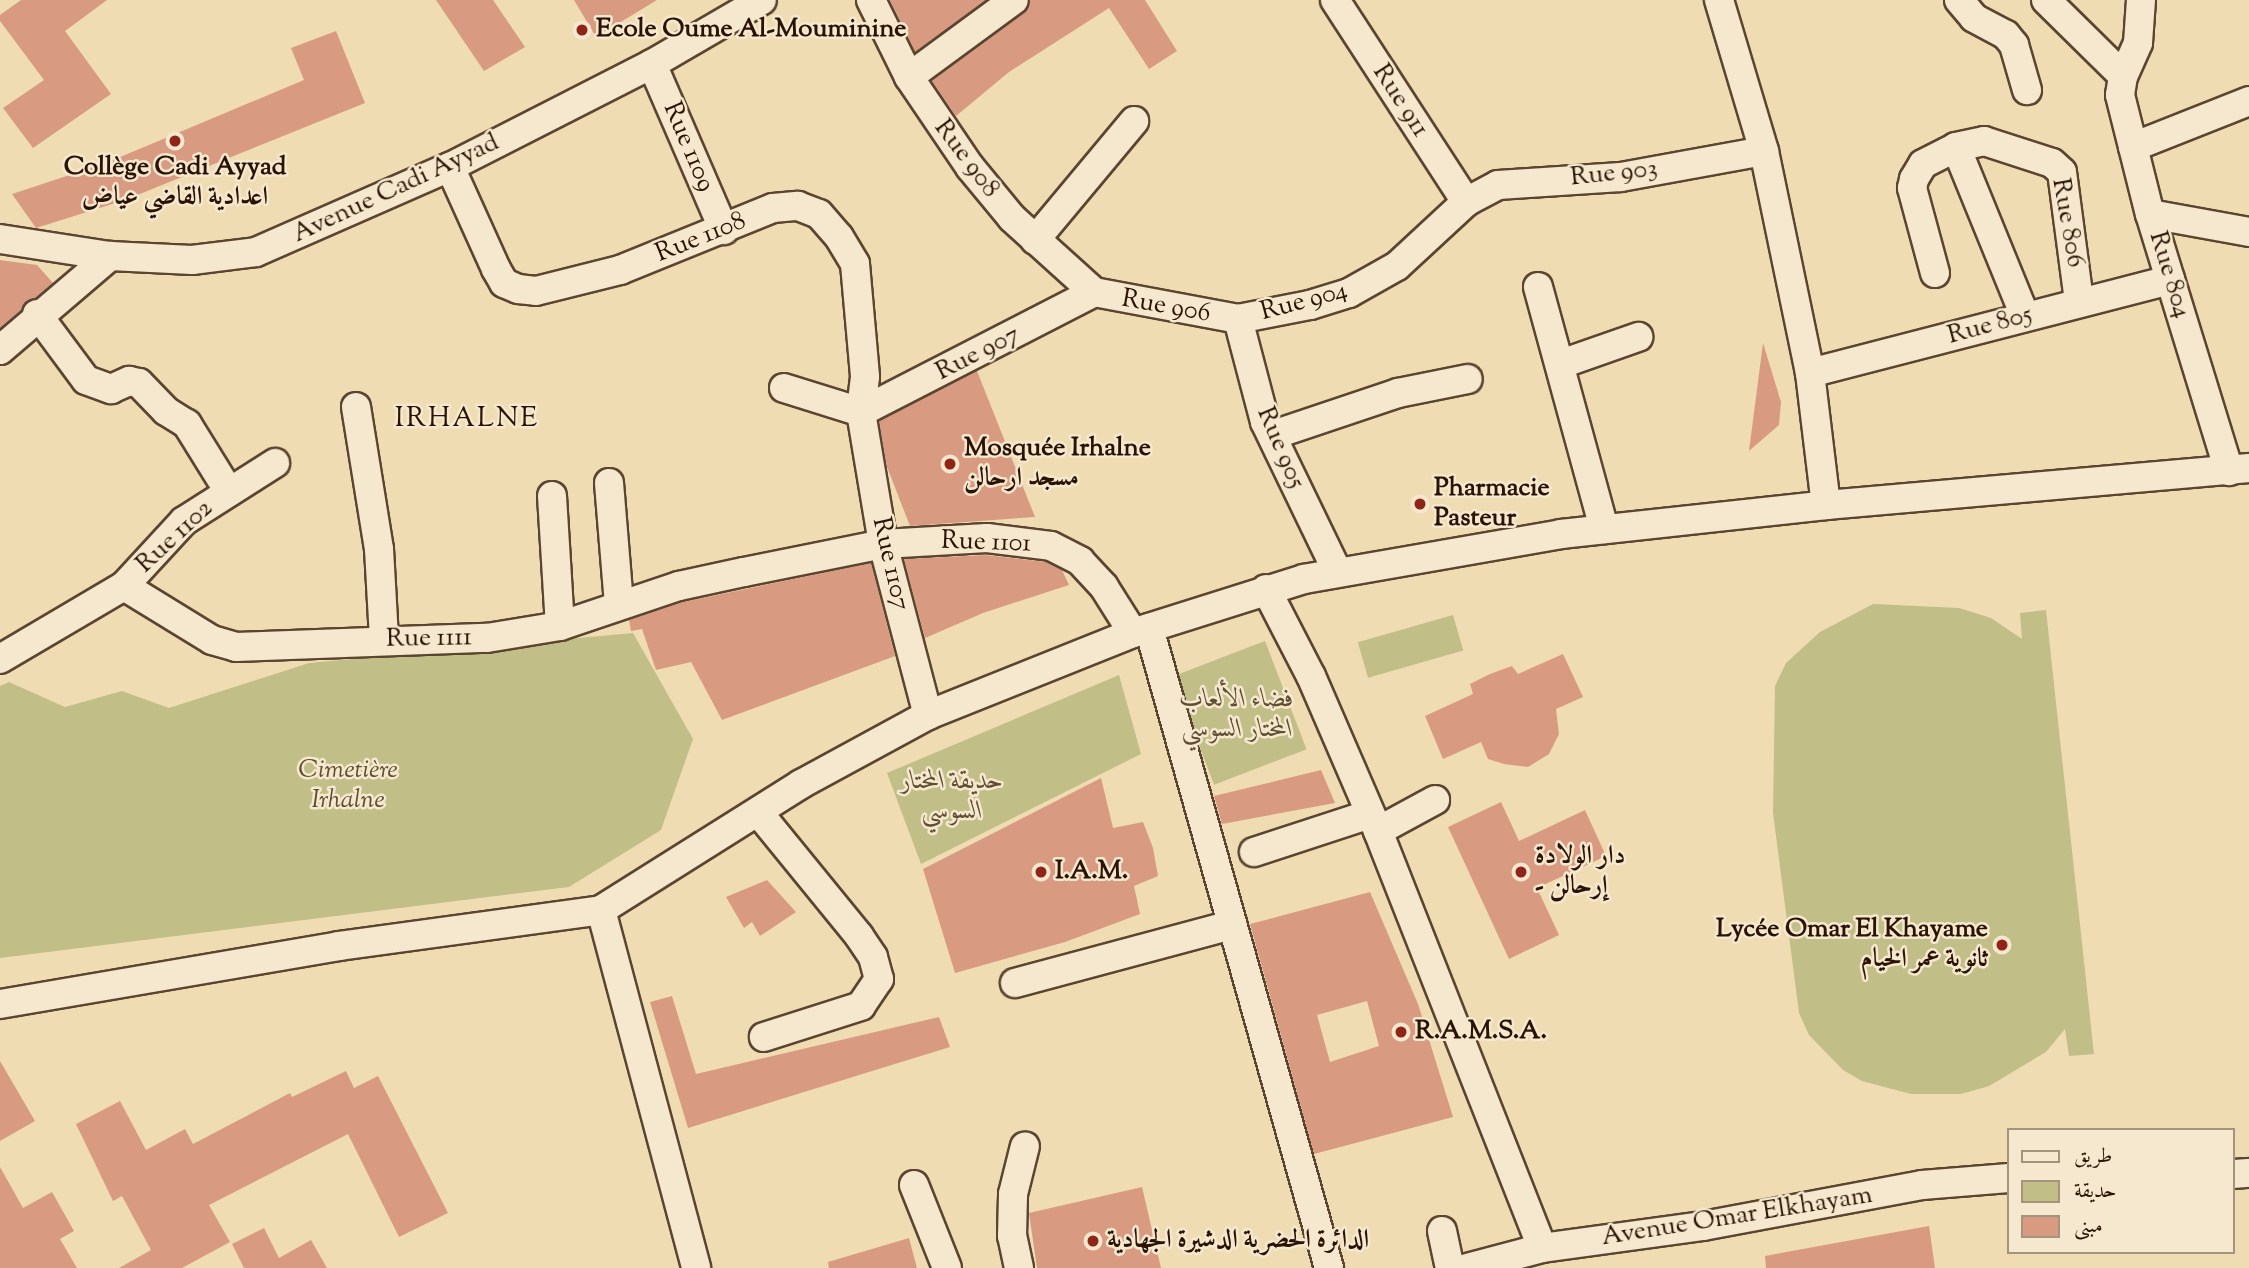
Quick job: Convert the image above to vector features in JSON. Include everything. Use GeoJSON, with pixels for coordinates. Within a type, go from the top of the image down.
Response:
{"type":"FeatureCollection","features":[{"type":"Feature","properties":{"kind":"street","name":"Avenue Cadi Ayyad"},"geometry":{"type":"LineString","coordinates":[[0,239],[110,256],[192,260],[256,252],[450,167],[652,64],[762,0]]}},
{"type":"Feature","properties":{"kind":"street","name":"Rue 908"},"geometry":{"type":"LineString","coordinates":[[871,0],[909,77],[970,167],[1035,240],[1094,292]]}},
{"type":"Feature","properties":{"kind":"street"},"geometry":{"type":"LineString","coordinates":[[909,77],[1014,0]]}},
{"type":"Feature","properties":{"kind":"street","name":"Rue 911"},"geometry":{"type":"LineString","coordinates":[[1335,0],[1466,202]]}},
{"type":"Feature","properties":{"kind":"street"},"geometry":{"type":"LineString","coordinates":[[1719,0],[1764,150],[1810,373],[1826,505]]}},
{"type":"Feature","properties":{"kind":"street"},"geometry":{"type":"LineString","coordinates":[[1959,0],[1974,18],[2006,35],[2014,45],[2027,90]]}},
{"type":"Feature","properties":{"kind":"street"},"geometry":{"type":"LineString","coordinates":[[2046,0],[2123,76]]}},
{"type":"Feature","properties":{"kind":"street","name":"Rue 804"},"geometry":{"type":"LineString","coordinates":[[2141,0],[2138,43],[2123,76],[2120,95],[2170,280],[2239,470]]}},
{"type":"Feature","properties":{"kind":"street","name":"Rue 1109"},"geometry":{"type":"LineString","coordinates":[[652,64],[724,230]]}},
{"type":"Feature","properties":{"kind":"street"},"geometry":{"type":"LineString","coordinates":[[2133,148],[2249,101]]}},
{"type":"Feature","properties":{"kind":"street"},"geometry":{"type":"LineString","coordinates":[[1035,240],[1134,121]]}},
{"type":"Feature","properties":{"kind":"street","name":"Rue 806"},"geometry":{"type":"LineString","coordinates":[[1935,273],[1912,188],[1923,164],[1956,147],[1984,141],[2059,166],[2080,302]]}},
{"type":"Feature","properties":{"kind":"street"},"geometry":{"type":"LineString","coordinates":[[1956,147],[2025,316]]}},
{"type":"Feature","properties":{"kind":"street","name":"Rue 903"},"geometry":{"type":"LineString","coordinates":[[1466,202],[1497,185],[1517,181],[1621,177],[1764,150]]}},
{"type":"Feature","properties":{"kind":"street","name":"Rue 1108"},"geometry":{"type":"LineString","coordinates":[[450,167],[496,269],[504,283],[518,289],[536,291],[578,282],[724,230],[773,208],[798,206],[820,214],[839,237],[855,264],[864,377],[861,412]]}},
{"type":"Feature","properties":{"kind":"street","name":"Rue 904"},"geometry":{"type":"LineString","coordinates":[[1238,319],[1349,293],[1397,266],[1466,202]]}},
{"type":"Feature","properties":{"kind":"street"},"geometry":{"type":"LineString","coordinates":[[2150,214],[2249,232]]}},
{"type":"Feature","properties":{"kind":"street"},"geometry":{"type":"LineString","coordinates":[[0,350],[37,314],[110,256]]}},
{"type":"Feature","properties":{"kind":"street","name":"Rue 805"},"geometry":{"type":"LineString","coordinates":[[1810,373],[2170,280]]}},
{"type":"Feature","properties":{"kind":"street"},"geometry":{"type":"LineString","coordinates":[[1538,287],[1604,529]]}},
{"type":"Feature","properties":{"kind":"street","name":"Rue 906"},"geometry":{"type":"LineString","coordinates":[[1094,292],[1238,319]]}},
{"type":"Feature","properties":{"kind":"street","name":"Rue 907"},"geometry":{"type":"LineString","coordinates":[[861,412],[1094,292]]}},
{"type":"Feature","properties":{"kind":"street","name":"Rue 1102"},"geometry":{"type":"LineString","coordinates":[[37,314],[86,380],[111,388],[130,381],[139,383],[159,405],[187,424],[228,490]]}},
{"type":"Feature","properties":{"kind":"street","name":"Rue 905"},"geometry":{"type":"LineString","coordinates":[[1238,319],[1265,422],[1337,571]]}},
{"type":"Feature","properties":{"kind":"street"},"geometry":{"type":"LineString","coordinates":[[1561,364],[1638,338]]}},
{"type":"Feature","properties":{"kind":"street"},"geometry":{"type":"LineString","coordinates":[[1273,435],[1398,393],[1468,379]]}},
{"type":"Feature","properties":{"kind":"street"},"geometry":{"type":"LineString","coordinates":[[784,388],[861,412]]}},
{"type":"Feature","properties":{"kind":"street"},"geometry":{"type":"LineString","coordinates":[[356,407],[379,549],[384,639]]}},
{"type":"Feature","properties":{"kind":"street","name":"Rue 1107"},"geometry":{"type":"LineString","coordinates":[[861,412],[883,544],[928,715]]}},
{"type":"Feature","properties":{"kind":"street","name":"Rue 1102"},"geometry":{"type":"LineString","coordinates":[[124,586],[184,521],[228,490],[275,463]]}},
{"type":"Feature","properties":{"kind":"street"},"geometry":{"type":"LineString","coordinates":[[0,1003],[339,946],[601,910],[758,812],[928,715],[1141,630],[1266,590],[1337,571],[1604,529],[1826,505],[2239,470]]}},
{"type":"Feature","properties":{"kind":"street"},"geometry":{"type":"LineString","coordinates":[[609,483],[619,605]]}},
{"type":"Feature","properties":{"kind":"street"},"geometry":{"type":"LineString","coordinates":[[552,496],[560,626]]}},
{"type":"Feature","properties":{"kind":"street","name":"Rue 1101"},"geometry":{"type":"LineString","coordinates":[[883,544],[987,538],[1051,546],[1080,561],[1141,630],[1232,925],[1329,1268]]}},
{"type":"Feature","properties":{"kind":"street","name":"Rue 1111"},"geometry":{"type":"LineString","coordinates":[[124,586],[212,640],[236,647],[384,639],[487,638],[560,626],[679,586],[883,544]]}},
{"type":"Feature","properties":{"kind":"street"},"geometry":{"type":"LineString","coordinates":[[0,659],[124,586]]}},
{"type":"Feature","properties":{"kind":"street"},"geometry":{"type":"LineString","coordinates":[[1266,590],[1311,676],[1374,823],[1542,1248]]}},
{"type":"Feature","properties":{"kind":"street"},"geometry":{"type":"LineString","coordinates":[[1254,852],[1374,823],[1435,800]]}},
{"type":"Feature","properties":{"kind":"street"},"geometry":{"type":"LineString","coordinates":[[758,812],[859,936],[873,957],[878,979],[862,1006],[764,1037]]}},
{"type":"Feature","properties":{"kind":"street"},"geometry":{"type":"LineString","coordinates":[[601,910],[696,1268]]}},
{"type":"Feature","properties":{"kind":"street"},"geometry":{"type":"LineString","coordinates":[[1015,983],[1232,925]]}},
{"type":"Feature","properties":{"kind":"street"},"geometry":{"type":"LineString","coordinates":[[1019,1268],[1012,1236],[1013,1194],[1025,1146]]}},
{"type":"Feature","properties":{"kind":"street","name":"Avenue Omar Elkhayam"},"geometry":{"type":"LineString","coordinates":[[1467,1268],[1542,1248],[1716,1224],[1922,1185],[2008,1178]]}},
{"type":"Feature","properties":{"kind":"street"},"geometry":{"type":"LineString","coordinates":[[914,1185],[947,1268]]}},
{"type":"Feature","properties":{"kind":"street"},"geometry":{"type":"LineString","coordinates":[[1442,1231],[1450,1268]]}},
{"type":"Feature","properties":{"kind":"green space"},"geometry":{"type":"Polygon","coordinates":[[[1873,604],[1959,608],[1991,618],[2022,639],[2020,613],[2046,610],[2094,1054],[2069,1056],[2065,1029],[2046,1052],[1989,1086],[1961,1094],[1911,1094],[1862,1081],[1843,1070],[1809,1035],[1799,1013],[1773,813],[1775,686],[1786,663],[1820,632],[1873,604]]]}},
{"type":"Feature","properties":{"kind":"green space"},"geometry":{"type":"Polygon","coordinates":[[[1453,615],[1463,651],[1368,678],[1358,642],[1453,615]]]}},
{"type":"Feature","properties":{"kind":"green space","name":"Cimetière Irhalne"},"geometry":{"type":"Polygon","coordinates":[[[633,633],[693,739],[661,830],[569,887],[0,958],[0,686],[9,682],[65,707],[122,691],[169,708],[309,663],[633,633]]]}},
{"type":"Feature","properties":{"kind":"green space","name":"فضاء الألعاب المختار السوسي"},"geometry":{"type":"Polygon","coordinates":[[[1265,641],[1307,749],[1214,785],[1173,676],[1265,641]]]}},
{"type":"Feature","properties":{"kind":"green space","name":"حديقة المختار السوسي"},"geometry":{"type":"Polygon","coordinates":[[[1119,675],[1141,754],[921,864],[887,773],[1119,675]]]}},
{"type":"Feature","properties":{"kind":"building"},"geometry":{"type":"Polygon","coordinates":[[[21,0],[107,0],[65,31],[111,94],[33,148],[3,108],[44,80],[0,21],[0,15],[21,0]]]}},
{"type":"Feature","properties":{"kind":"building"},"geometry":{"type":"Polygon","coordinates":[[[436,0],[493,0],[525,47],[484,71],[436,0]]]}},
{"type":"Feature","properties":{"kind":"building"},"geometry":{"type":"Polygon","coordinates":[[[574,0],[657,0],[596,37],[574,0]]]}},
{"type":"Feature","properties":{"kind":"building"},"geometry":{"type":"Polygon","coordinates":[[[890,0],[986,0],[915,52],[890,0]]]}},
{"type":"Feature","properties":{"kind":"building"},"geometry":{"type":"Polygon","coordinates":[[[1030,0],[1145,0],[1177,51],[1149,69],[1109,8],[1009,72],[956,116],[932,81],[1024,13],[1030,0]]]}},
{"type":"Feature","properties":{"kind":"building"},"geometry":{"type":"Polygon","coordinates":[[[336,31],[365,103],[125,200],[36,228],[12,194],[106,163],[304,80],[291,48],[336,31]]]}},
{"type":"Feature","properties":{"kind":"building"},"geometry":{"type":"Polygon","coordinates":[[[0,260],[37,265],[53,283],[0,328],[0,260]]]}},
{"type":"Feature","properties":{"kind":"building"},"geometry":{"type":"Polygon","coordinates":[[[1763,343],[1781,402],[1779,425],[1749,451],[1763,343]]]}},
{"type":"Feature","properties":{"kind":"building","name":"Mosquée Irhalne مسجد ارحالن"},"geometry":{"type":"Polygon","coordinates":[[[977,371],[1035,517],[910,526],[887,467],[879,421],[977,371]]]}},
{"type":"Feature","properties":{"kind":"building"},"geometry":{"type":"Polygon","coordinates":[[[986,555],[1046,562],[1062,570],[1069,585],[983,613],[925,638],[904,559],[986,555]]]}},
{"type":"Feature","properties":{"kind":"building"},"geometry":{"type":"Polygon","coordinates":[[[871,563],[895,656],[722,720],[691,662],[656,670],[642,629],[631,631],[629,620],[683,602],[871,563]]]}},
{"type":"Feature","properties":{"kind":"building"},"geometry":{"type":"Polygon","coordinates":[[[1563,654],[1583,697],[1556,709],[1559,734],[1549,754],[1528,767],[1504,764],[1488,759],[1481,742],[1443,759],[1425,716],[1473,694],[1470,684],[1490,674],[1512,666],[1518,674],[1563,654]]]}},
{"type":"Feature","properties":{"kind":"building"},"geometry":{"type":"Polygon","coordinates":[[[1321,770],[1335,803],[1222,824],[1214,796],[1321,770]]]}},
{"type":"Feature","properties":{"kind":"building","name":"I.A.M."},"geometry":{"type":"Polygon","coordinates":[[[1101,778],[1113,828],[1143,822],[1153,848],[1158,876],[1134,886],[1140,914],[1065,942],[955,973],[923,869],[1101,778]]]}},
{"type":"Feature","properties":{"kind":"building","name":"دار الولادة - إرحالن"},"geometry":{"type":"Polygon","coordinates":[[[1501,802],[1519,841],[1585,810],[1606,856],[1537,888],[1559,935],[1509,959],[1448,827],[1501,802]]]}},
{"type":"Feature","properties":{"kind":"building"},"geometry":{"type":"Polygon","coordinates":[[[767,880],[796,912],[760,936],[752,922],[744,928],[726,897],[767,880]]]}},
{"type":"Feature","properties":{"kind":"building","name":"R.A.M.S.A."},"geometry":{"type":"Polygon","coordinates":[[[1370,892],[1418,1004],[1453,1117],[1314,1154],[1250,924],[1370,892]],[[1367,1001],[1317,1015],[1330,1062],[1379,1046],[1367,1001]]]}},
{"type":"Feature","properties":{"kind":"building"},"geometry":{"type":"Polygon","coordinates":[[[672,996],[696,1074],[939,1017],[950,1047],[688,1128],[650,1002],[672,996]]]}},
{"type":"Feature","properties":{"kind":"building"},"geometry":{"type":"Polygon","coordinates":[[[0,1061],[35,1121],[0,1141],[0,1061]]]}},
{"type":"Feature","properties":{"kind":"building"},"geometry":{"type":"Polygon","coordinates":[[[346,1071],[354,1088],[378,1076],[448,1213],[399,1237],[348,1134],[209,1205],[230,1242],[182,1268],[119,1268],[151,1250],[122,1196],[113,1201],[76,1124],[120,1101],[146,1150],[185,1129],[193,1144],[290,1093],[292,1097],[346,1071]]]}},
{"type":"Feature","properties":{"kind":"building"},"geometry":{"type":"Polygon","coordinates":[[[0,1167],[23,1208],[52,1192],[74,1231],[60,1239],[77,1268],[0,1268],[0,1167]]]}},
{"type":"Feature","properties":{"kind":"building","name":"الدائرة الحضرية الدشيرة الجهادية"},"geometry":{"type":"Polygon","coordinates":[[[1142,1187],[1161,1268],[1037,1268],[1029,1213],[1142,1187]]]}},
{"type":"Feature","properties":{"kind":"building"},"geometry":{"type":"Polygon","coordinates":[[[1929,1226],[1935,1268],[1766,1268],[1765,1256],[1929,1226]]]}},
{"type":"Feature","properties":{"kind":"building"},"geometry":{"type":"Polygon","coordinates":[[[264,1228],[279,1258],[311,1240],[327,1268],[244,1268],[232,1244],[264,1228]]]}},
{"type":"Feature","properties":{"kind":"building"},"geometry":{"type":"Polygon","coordinates":[[[909,1238],[917,1268],[829,1268],[828,1262],[909,1238]]]}},
{"type":"Feature","properties":{"kind":"place","name":"Ecole Oume Al-Mouminine"},"geometry":{"type":"Point","coordinates":[582,30]}},
{"type":"Feature","properties":{"kind":"place","name":"Collège Cadi Ayyad اعدادية القاضي عياض"},"geometry":{"type":"Point","coordinates":[175,141]}},
{"type":"Feature","properties":{"kind":"place","name":"Mosquée Irhalne مسجد ارحالن"},"geometry":{"type":"Point","coordinates":[950,464]}},
{"type":"Feature","properties":{"kind":"place","name":"Pharmacie Pasteur"},"geometry":{"type":"Point","coordinates":[1420,504]}},
{"type":"Feature","properties":{"kind":"place","name":"I.A.M."},"geometry":{"type":"Point","coordinates":[1041,872]}},
{"type":"Feature","properties":{"kind":"place","name":"دار الولادة - إرحالن"},"geometry":{"type":"Point","coordinates":[1521,872]}},
{"type":"Feature","properties":{"kind":"place","name":"Lycée Omar El Khayame ثانوية عمر الخيام"},"geometry":{"type":"Point","coordinates":[2002,945]}},
{"type":"Feature","properties":{"kind":"place","name":"R.A.M.S.A."},"geometry":{"type":"Point","coordinates":[1401,1032]}},
{"type":"Feature","properties":{"kind":"place","name":"الدائرة الحضرية الدشيرة الجهادية"},"geometry":{"type":"Point","coordinates":[1093,1241]}},
{"type":"Feature","properties":{"kind":"district","name":"IRHALNE"},"geometry":{"type":"Point","coordinates":[467,419]}}]}
